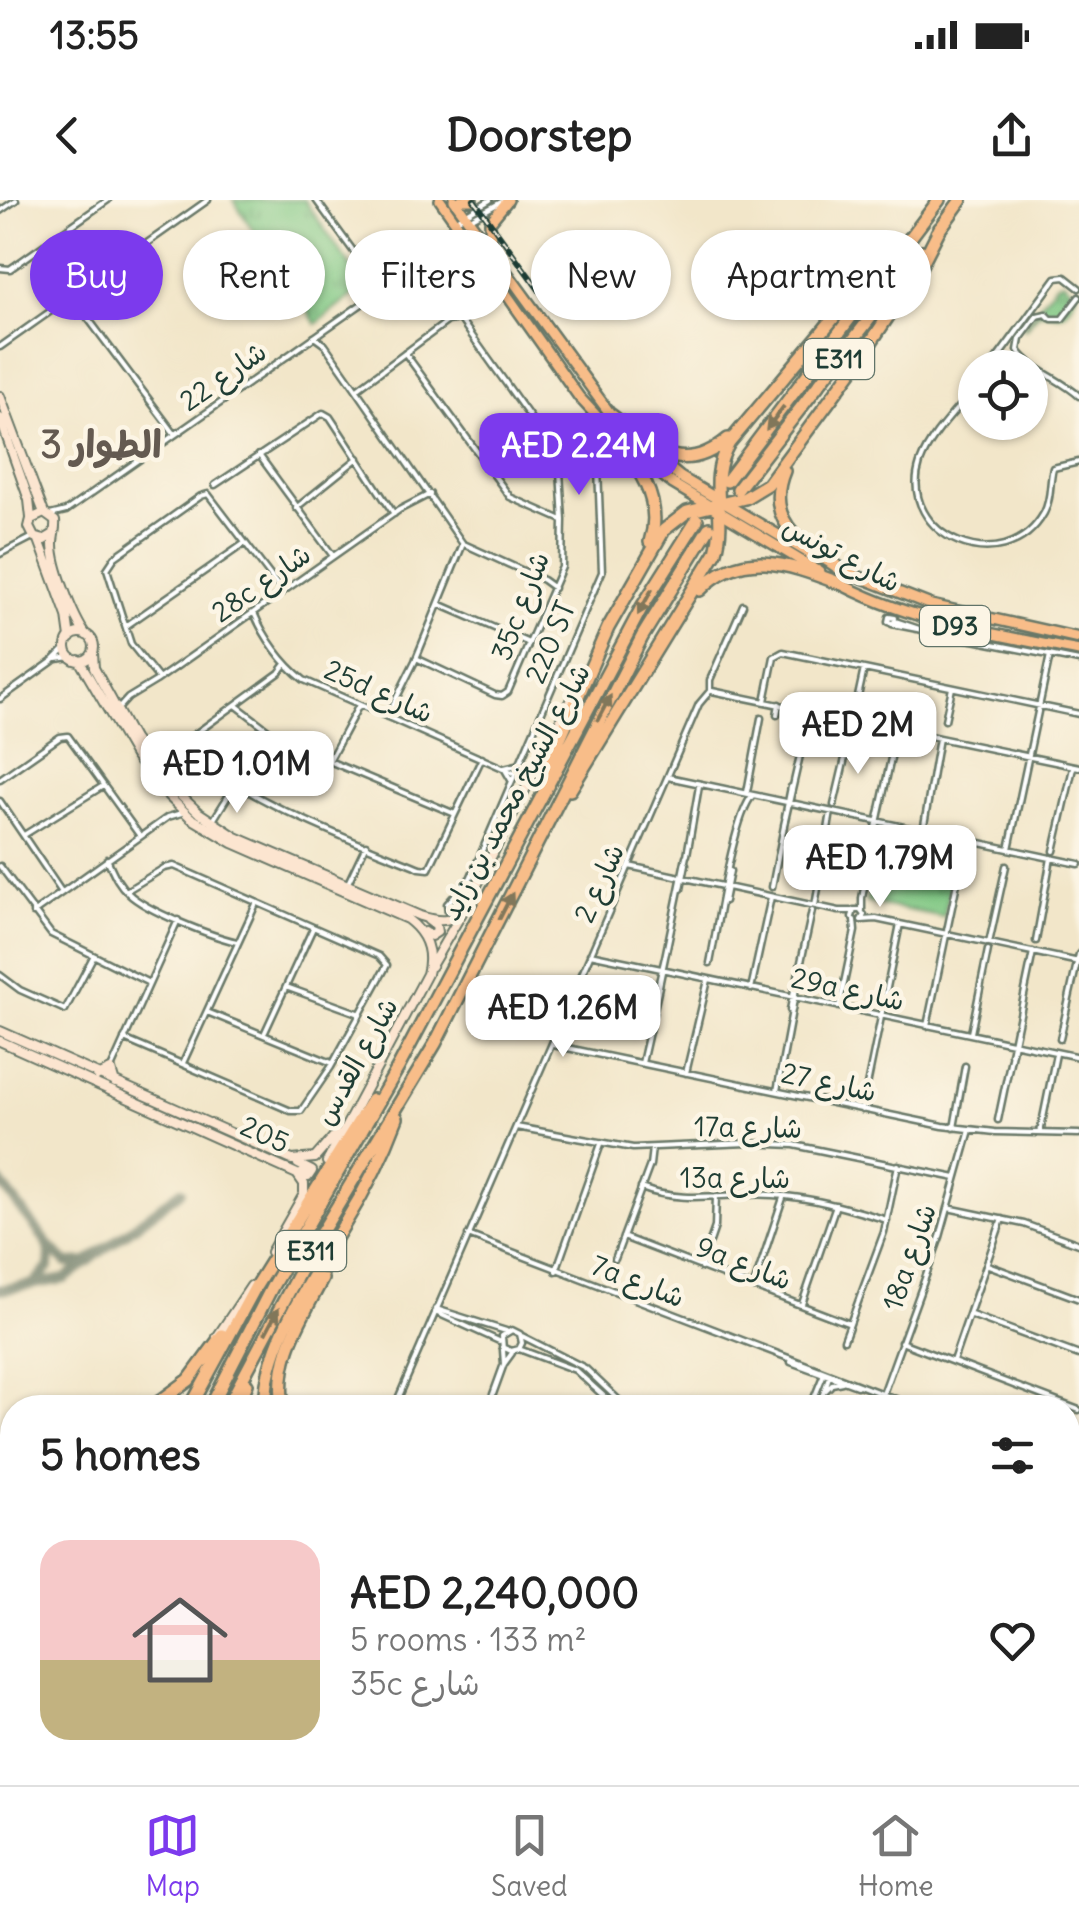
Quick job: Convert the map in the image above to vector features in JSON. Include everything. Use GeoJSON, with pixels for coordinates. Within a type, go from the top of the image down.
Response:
{"type":"FeatureCollection","features":[{"type":"Feature","properties":{"kind":"highway","name":"E311"},"geometry":{"type":"LineString","coordinates":[[916,230],[938,200]]}},
{"type":"Feature","properties":{"kind":"highway","name":"E311"},"geometry":{"type":"LineString","coordinates":[[931,239],[961,200]]}},
{"type":"Feature","properties":{"kind":"highway"},"geometry":{"type":"LineString","coordinates":[[528,818],[594,659],[660,535],[679,516],[759,492],[793,454],[908,288],[940,228]]}},
{"type":"Feature","properties":{"kind":"highway"},"geometry":{"type":"LineString","coordinates":[[546,828],[718,545],[719,462],[742,426],[832,320]]}},
{"type":"Feature","properties":{"kind":"highway","name":"E311"},"geometry":{"type":"LineString","coordinates":[[851,320],[732,485],[866,320]]}},
{"type":"Feature","properties":{"kind":"highway"},"geometry":{"type":"LineString","coordinates":[[606,419],[651,448],[688,458],[714,450],[742,426]]}},
{"type":"Feature","properties":{"kind":"highway"},"geometry":{"type":"LineString","coordinates":[[606,419],[642,474],[652,499],[654,526],[638,572]]}},
{"type":"Feature","properties":{"kind":"highway"},"geometry":{"type":"LineString","coordinates":[[793,454],[778,494],[784,522],[800,541],[844,570]]}},
{"type":"Feature","properties":{"kind":"highway"},"geometry":{"type":"LineString","coordinates":[[719,462],[719,476],[726,488],[746,495],[759,492]]}},
{"type":"Feature","properties":{"kind":"highway"},"geometry":{"type":"LineString","coordinates":[[679,516],[695,515],[708,521],[718,545]]}},
{"type":"Feature","properties":{"kind":"highway","name":"شارع الشيخ محمد بن زايد"},"geometry":{"type":"LineString","coordinates":[[219,1395],[273,1284],[399,1066],[642,607],[697,520]]}},
{"type":"Feature","properties":{"kind":"highway","name":"شارع الشيخ محمد بن زايد"},"geometry":{"type":"LineString","coordinates":[[234,1395],[311,1250],[435,1044],[642,637],[709,528]]}},
{"type":"Feature","properties":{"kind":"highway"},"geometry":{"type":"LineString","coordinates":[[678,616],[706,583],[747,562],[778,562],[836,582]]}},
{"type":"Feature","properties":{"kind":"highway"},"geometry":{"type":"LineString","coordinates":[[196,1395],[318,1184],[399,1066]]}},
{"type":"Feature","properties":{"kind":"highway"},"geometry":{"type":"LineString","coordinates":[[283,1395],[282,1370],[288,1343],[394,1126],[402,1099]]}},
{"type":"Feature","properties":{"kind":"highway"},"geometry":{"type":"LineString","coordinates":[[266,1395],[274,1350],[348,1220]]}},
{"type":"Feature","properties":{"kind":"highway"},"geometry":{"type":"LineString","coordinates":[[169,1395],[194,1373],[256,1286]]}},
{"type":"Feature","properties":{"kind":"highway"},"geometry":{"type":"LineString","coordinates":[[242,1395],[250,1364]]}},
{"type":"Feature","properties":{"kind":"main road"},"geometry":{"type":"LineString","coordinates":[[451,200],[472,200]]}},
{"type":"Feature","properties":{"kind":"main road"},"geometry":{"type":"LineString","coordinates":[[451,200],[462,218]]}},
{"type":"Feature","properties":{"kind":"main road"},"geometry":{"type":"LineString","coordinates":[[491,230],[490,222],[506,200]]}},
{"type":"Feature","properties":{"kind":"main road","name":"D93"},"geometry":{"type":"LineString","coordinates":[[462,218],[472,230]]}},
{"type":"Feature","properties":{"kind":"main road","name":"D93"},"geometry":{"type":"LineString","coordinates":[[462,218],[469,230]]}},
{"type":"Feature","properties":{"kind":"main road","name":"D93"},"geometry":{"type":"LineString","coordinates":[[511,281],[606,419],[650,468],[718,505]]}},
{"type":"Feature","properties":{"kind":"main road","name":"D93"},"geometry":{"type":"LineString","coordinates":[[511,301],[584,404],[606,419]]}},
{"type":"Feature","properties":{"kind":"main road"},"geometry":{"type":"LineString","coordinates":[[0,396],[46,514],[55,521],[54,554],[74,613],[94,642],[94,668],[162,778],[214,824],[236,837],[420,916],[436,926],[435,934],[429,935],[412,920],[390,911]]}},
{"type":"Feature","properties":{"kind":"main road"},"geometry":{"type":"LineString","coordinates":[[0,418],[30,500],[30,521],[67,616],[68,642],[75,659],[87,659],[92,653]]}},
{"type":"Feature","properties":{"kind":"main road","name":"شارع تونس"},"geometry":{"type":"LineString","coordinates":[[718,505],[799,549],[931,605],[1079,638]]}},
{"type":"Feature","properties":{"kind":"main road","name":"شارع تونس"},"geometry":{"type":"LineString","coordinates":[[718,505],[836,582],[928,619],[1079,651]]}},
{"type":"Feature","properties":{"kind":"main road"},"geometry":{"type":"LineString","coordinates":[[30,521],[46,514]]}},
{"type":"Feature","properties":{"kind":"main road"},"geometry":{"type":"LineString","coordinates":[[37,539],[48,539],[55,531]]}},
{"type":"Feature","properties":{"kind":"main road"},"geometry":{"type":"LineString","coordinates":[[68,642],[78,634],[86,634]]}},
{"type":"Feature","properties":{"kind":"main road","name":"شارع القدس"},"geometry":{"type":"LineString","coordinates":[[75,659],[135,756],[184,812],[232,843],[412,922],[425,939],[430,957],[427,974],[318,1184]]}},
{"type":"Feature","properties":{"kind":"main road"},"geometry":{"type":"LineString","coordinates":[[427,974],[594,659]]}},
{"type":"Feature","properties":{"kind":"main road"},"geometry":{"type":"LineString","coordinates":[[198,823],[233,840],[236,837]]}},
{"type":"Feature","properties":{"kind":"main road"},"geometry":{"type":"LineString","coordinates":[[420,916],[445,921],[463,911]]}},
{"type":"Feature","properties":{"kind":"main road","name":"205"},"geometry":{"type":"LineString","coordinates":[[0,1031],[281,1161],[302,1179],[303,1197],[250,1286],[198,1362],[162,1395]]}},
{"type":"Feature","properties":{"kind":"main road","name":"205"},"geometry":{"type":"LineString","coordinates":[[0,1041],[281,1161],[304,1161],[319,1156],[357,1107]]}},
{"type":"Feature","properties":{"kind":"main road"},"geometry":{"type":"LineString","coordinates":[[68,1071],[102,1083],[111,1070]]}},
{"type":"Feature","properties":{"kind":"street"},"geometry":{"type":"LineString","coordinates":[[0,211],[16,200]]}},
{"type":"Feature","properties":{"kind":"street"},"geometry":{"type":"LineString","coordinates":[[1,269],[10,269],[108,200]]}},
{"type":"Feature","properties":{"kind":"street"},"geometry":{"type":"LineString","coordinates":[[163,232],[208,200]]}},
{"type":"Feature","properties":{"kind":"street"},"geometry":{"type":"LineString","coordinates":[[316,200],[345,242]]}},
{"type":"Feature","properties":{"kind":"street"},"geometry":{"type":"LineString","coordinates":[[462,218],[490,200]]}},
{"type":"Feature","properties":{"kind":"street"},"geometry":{"type":"LineString","coordinates":[[462,218],[506,200]]}},
{"type":"Feature","properties":{"kind":"street"},"geometry":{"type":"LineString","coordinates":[[1003,350],[1060,276],[1079,288]]}},
{"type":"Feature","properties":{"kind":"street"},"geometry":{"type":"LineString","coordinates":[[1071,283],[1077,300],[1062,318],[1043,314],[1018,342],[1020,354],[1079,396]]}},
{"type":"Feature","properties":{"kind":"street","name":"شارع 22"},"geometry":{"type":"LineString","coordinates":[[55,531],[66,511],[345,315]]}},
{"type":"Feature","properties":{"kind":"street","name":"35c شارع"},"geometry":{"type":"LineString","coordinates":[[408,351],[456,318],[465,324],[554,451],[560,471],[563,517],[564,556],[510,690],[502,696],[416,660]]}},
{"type":"Feature","properties":{"kind":"street"},"geometry":{"type":"LineString","coordinates":[[0,347],[39,320]]}},
{"type":"Feature","properties":{"kind":"street"},"geometry":{"type":"LineString","coordinates":[[92,320],[172,436]]}},
{"type":"Feature","properties":{"kind":"street"},"geometry":{"type":"LineString","coordinates":[[321,332],[325,345]]}},
{"type":"Feature","properties":{"kind":"street"},"geometry":{"type":"LineString","coordinates":[[314,336],[355,387],[462,544],[555,585]]}},
{"type":"Feature","properties":{"kind":"street"},"geometry":{"type":"LineString","coordinates":[[355,387],[408,351],[510,497],[563,517]]}},
{"type":"Feature","properties":{"kind":"street"},"geometry":{"type":"LineString","coordinates":[[958,409],[919,468],[920,499],[935,526],[946,536],[969,546],[992,548],[1013,542],[1040,520],[1048,503],[1053,468],[1079,462]]}},
{"type":"Feature","properties":{"kind":"street"},"geometry":{"type":"LineString","coordinates":[[216,486],[320,413],[328,416],[396,512]]}},
{"type":"Feature","properties":{"kind":"street"},"geometry":{"type":"LineString","coordinates":[[259,455],[331,558]]}},
{"type":"Feature","properties":{"kind":"street"},"geometry":{"type":"LineString","coordinates":[[295,506],[360,461]]}},
{"type":"Feature","properties":{"kind":"street","name":"220 ST"},"geometry":{"type":"LineString","coordinates":[[469,879],[448,904],[448,912],[456,910],[603,570],[598,467]]}},
{"type":"Feature","properties":{"kind":"street","name":"28c شارع"},"geometry":{"type":"LineString","coordinates":[[118,712],[128,698],[281,594],[416,498],[425,487]]}},
{"type":"Feature","properties":{"kind":"street"},"geometry":{"type":"LineString","coordinates":[[156,681],[131,644],[108,572],[110,562],[198,497],[208,494],[281,594]]}},
{"type":"Feature","properties":{"kind":"street","name":"28c شارع"},"geometry":{"type":"LineString","coordinates":[[416,498],[430,494]]}},
{"type":"Feature","properties":{"kind":"street","name":"شارع 22"},"geometry":{"type":"LineString","coordinates":[[46,514],[66,511]]}},
{"type":"Feature","properties":{"kind":"street"},"geometry":{"type":"LineString","coordinates":[[17,544],[30,521]]}},
{"type":"Feature","properties":{"kind":"street"},"geometry":{"type":"LineString","coordinates":[[0,554],[37,539]]}},
{"type":"Feature","properties":{"kind":"street"},"geometry":{"type":"LineString","coordinates":[[124,623],[244,541]]}},
{"type":"Feature","properties":{"kind":"street"},"geometry":{"type":"LineString","coordinates":[[390,718],[462,544]]}},
{"type":"Feature","properties":{"kind":"street"},"geometry":{"type":"LineString","coordinates":[[440,603],[530,641]]}},
{"type":"Feature","properties":{"kind":"street","name":"شارع 2"},"geometry":{"type":"LineString","coordinates":[[400,1395],[700,701],[710,692],[710,680],[743,605]]}},
{"type":"Feature","properties":{"kind":"street","name":"25d شارع"},"geometry":{"type":"LineString","coordinates":[[254,612],[289,666],[310,683],[514,773]]}},
{"type":"Feature","properties":{"kind":"street","name":"25d شارع"},"geometry":{"type":"LineString","coordinates":[[248,617],[259,625]]}},
{"type":"Feature","properties":{"kind":"street"},"geometry":{"type":"LineString","coordinates":[[894,623],[1079,661]]}},
{"type":"Feature","properties":{"kind":"street"},"geometry":{"type":"LineString","coordinates":[[0,699],[53,661],[68,642]]}},
{"type":"Feature","properties":{"kind":"street"},"geometry":{"type":"LineString","coordinates":[[765,701],[777,653],[783,652],[1079,714]]}},
{"type":"Feature","properties":{"kind":"street"},"geometry":{"type":"LineString","coordinates":[[1008,849],[1050,654]]}},
{"type":"Feature","properties":{"kind":"street"},"geometry":{"type":"LineString","coordinates":[[53,661],[75,659]]}},
{"type":"Feature","properties":{"kind":"street"},"geometry":{"type":"LineString","coordinates":[[289,666],[190,737],[199,754],[235,784],[366,845],[429,869],[480,757]]}},
{"type":"Feature","properties":{"kind":"street"},"geometry":{"type":"LineString","coordinates":[[856,706],[864,669]]}},
{"type":"Feature","properties":{"kind":"street"},"geometry":{"type":"LineString","coordinates":[[945,720],[952,688]]}},
{"type":"Feature","properties":{"kind":"street"},"geometry":{"type":"LineString","coordinates":[[710,692],[1076,767],[1054,851]]}},
{"type":"Feature","properties":{"kind":"street","name":"28c شارع"},"geometry":{"type":"LineString","coordinates":[[110,698],[128,698]]}},
{"type":"Feature","properties":{"kind":"street"},"geometry":{"type":"LineString","coordinates":[[238,702],[246,714],[275,737],[454,816]]}},
{"type":"Feature","properties":{"kind":"street"},"geometry":{"type":"LineString","coordinates":[[332,762],[356,704]]}},
{"type":"Feature","properties":{"kind":"street"},"geometry":{"type":"LineString","coordinates":[[777,715],[779,704]]}},
{"type":"Feature","properties":{"kind":"street"},"geometry":{"type":"LineString","coordinates":[[772,887],[809,710]]}},
{"type":"Feature","properties":{"kind":"street"},"geometry":{"type":"LineString","coordinates":[[710,963],[761,718]]}},
{"type":"Feature","properties":{"kind":"street"},"geometry":{"type":"LineString","coordinates":[[834,805],[853,720]]}},
{"type":"Feature","properties":{"kind":"street"},"geometry":{"type":"LineString","coordinates":[[838,1007],[898,729]]}},
{"type":"Feature","properties":{"kind":"street"},"geometry":{"type":"LineString","coordinates":[[0,779],[60,738],[73,739],[101,784],[142,835]]}},
{"type":"Feature","properties":{"kind":"street"},"geometry":{"type":"LineString","coordinates":[[921,831],[941,738]]}},
{"type":"Feature","properties":{"kind":"street"},"geometry":{"type":"LineString","coordinates":[[511,780],[504,768],[518,765]]}},
{"type":"Feature","properties":{"kind":"street"},"geometry":{"type":"LineString","coordinates":[[668,775],[1079,864]]}},
{"type":"Feature","properties":{"kind":"street"},"geometry":{"type":"LineString","coordinates":[[26,837],[101,784]]}},
{"type":"Feature","properties":{"kind":"street"},"geometry":{"type":"LineString","coordinates":[[214,824],[235,784]]}},
{"type":"Feature","properties":{"kind":"street"},"geometry":{"type":"LineString","coordinates":[[642,1064],[701,784]]}},
{"type":"Feature","properties":{"kind":"street"},"geometry":{"type":"LineString","coordinates":[[168,817],[171,800]]}},
{"type":"Feature","properties":{"kind":"street"},"geometry":{"type":"LineString","coordinates":[[0,801],[63,890]]}},
{"type":"Feature","properties":{"kind":"street"},"geometry":{"type":"LineString","coordinates":[[32,910],[168,817],[184,812]]}},
{"type":"Feature","properties":{"kind":"street"},"geometry":{"type":"LineString","coordinates":[[775,1091],[833,812]]}},
{"type":"Feature","properties":{"kind":"street"},"geometry":{"type":"LineString","coordinates":[[925,1025],[966,840]]}},
{"type":"Feature","properties":{"kind":"street"},"geometry":{"type":"LineString","coordinates":[[347,885],[366,845]]}},
{"type":"Feature","properties":{"kind":"street"},"geometry":{"type":"LineString","coordinates":[[1036,941],[1053,858]]}},
{"type":"Feature","properties":{"kind":"street"},"geometry":{"type":"LineString","coordinates":[[105,860],[132,896],[236,944]]}},
{"type":"Feature","properties":{"kind":"street"},"geometry":{"type":"LineString","coordinates":[[630,864],[989,946],[1078,962]]}},
{"type":"Feature","properties":{"kind":"street"},"geometry":{"type":"LineString","coordinates":[[0,866],[50,934],[150,982]]}},
{"type":"Feature","properties":{"kind":"street"},"geometry":{"type":"LineString","coordinates":[[969,1034],[1006,866]]}},
{"type":"Feature","properties":{"kind":"street"},"geometry":{"type":"LineString","coordinates":[[124,1038],[299,1112],[305,1109],[332,1065],[385,970],[385,960],[176,867],[164,868],[126,891]]}},
{"type":"Feature","properties":{"kind":"street"},"geometry":{"type":"LineString","coordinates":[[132,896],[137,886]]}},
{"type":"Feature","properties":{"kind":"street"},"geometry":{"type":"LineString","coordinates":[[749,989],[770,896]]}},
{"type":"Feature","properties":{"kind":"street"},"geometry":{"type":"LineString","coordinates":[[184,1065],[254,903]]}},
{"type":"Feature","properties":{"kind":"street"},"geometry":{"type":"LineString","coordinates":[[111,1070],[176,919]]}},
{"type":"Feature","properties":{"kind":"street"},"geometry":{"type":"LineString","coordinates":[[862,1110],[902,924]]}},
{"type":"Feature","properties":{"kind":"street"},"geometry":{"type":"LineString","coordinates":[[265,1035],[311,927]]}},
{"type":"Feature","properties":{"kind":"street","name":"29a شارع"},"geometry":{"type":"LineString","coordinates":[[591,952],[608,959],[1079,1057]]}},
{"type":"Feature","properties":{"kind":"street"},"geometry":{"type":"LineString","coordinates":[[998,1120],[1033,952]]}},
{"type":"Feature","properties":{"kind":"street"},"geometry":{"type":"LineString","coordinates":[[1060,1039],[1079,954]]}},
{"type":"Feature","properties":{"kind":"street"},"geometry":{"type":"LineString","coordinates":[[0,976],[63,1010],[70,1005],[91,955]]}},
{"type":"Feature","properties":{"kind":"street"},"geometry":{"type":"LineString","coordinates":[[686,1073],[706,980]]}},
{"type":"Feature","properties":{"kind":"street"},"geometry":{"type":"LineString","coordinates":[[287,984],[360,1016]]}},
{"type":"Feature","properties":{"kind":"street"},"geometry":{"type":"LineString","coordinates":[[208,1010],[332,1065]]}},
{"type":"Feature","properties":{"kind":"street","name":"شارع 27"},"geometry":{"type":"LineString","coordinates":[[552,1043],[952,1128],[1078,1135]]}},
{"type":"Feature","properties":{"kind":"street"},"geometry":{"type":"LineString","coordinates":[[1042,1133],[1058,1053]]}},
{"type":"Feature","properties":{"kind":"street"},"geometry":{"type":"LineString","coordinates":[[952,1128],[965,1066]]}},
{"type":"Feature","properties":{"kind":"street","name":"17a شارع"},"geometry":{"type":"LineString","coordinates":[[516,1125],[601,1144],[652,1148],[778,1144],[956,1178]]}},
{"type":"Feature","properties":{"kind":"street","name":"18a شارع"},"geometry":{"type":"LineString","coordinates":[[882,1394],[948,1208],[968,1130]]}},
{"type":"Feature","properties":{"kind":"street"},"geometry":{"type":"LineString","coordinates":[[556,1272],[601,1144]]}},
{"type":"Feature","properties":{"kind":"street"},"geometry":{"type":"LineString","coordinates":[[615,1259],[642,1188],[652,1148]]}},
{"type":"Feature","properties":{"kind":"street"},"geometry":{"type":"LineString","coordinates":[[844,1340],[887,1220],[898,1165]]}},
{"type":"Feature","properties":{"kind":"street","name":"13a شارع"},"geometry":{"type":"LineString","coordinates":[[642,1188],[674,1199],[784,1196],[836,1205],[887,1220]]}},
{"type":"Feature","properties":{"kind":"street"},"geometry":{"type":"LineString","coordinates":[[701,1268],[715,1227],[716,1196]]}},
{"type":"Feature","properties":{"kind":"street"},"geometry":{"type":"LineString","coordinates":[[753,1288],[784,1196]]}},
{"type":"Feature","properties":{"kind":"street"},"geometry":{"type":"LineString","coordinates":[[801,1306],[836,1205]]}},
{"type":"Feature","properties":{"kind":"street"},"geometry":{"type":"LineString","coordinates":[[948,1208],[1002,1218],[1079,1244]]}},
{"type":"Feature","properties":{"kind":"street"},"geometry":{"type":"LineString","coordinates":[[952,1362],[1002,1218]]}},
{"type":"Feature","properties":{"kind":"street","name":"7a شارع"},"geometry":{"type":"LineString","coordinates":[[468,1237],[882,1394]]}},
{"type":"Feature","properties":{"kind":"street","name":"9a شارع"},"geometry":{"type":"LineString","coordinates":[[623,1237],[850,1324]]}},
{"type":"Feature","properties":{"kind":"street"},"geometry":{"type":"LineString","coordinates":[[988,1265],[1079,1299]]}},
{"type":"Feature","properties":{"kind":"street"},"geometry":{"type":"LineString","coordinates":[[436,1311],[516,1350],[575,1370],[603,1395]]}},
{"type":"Feature","properties":{"kind":"street"},"geometry":{"type":"LineString","coordinates":[[970,1314],[1079,1355]]}},
{"type":"Feature","properties":{"kind":"street"},"geometry":{"type":"LineString","coordinates":[[448,1316],[515,1330],[586,1368],[614,1395]]}},
{"type":"Feature","properties":{"kind":"street"},"geometry":{"type":"LineString","coordinates":[[504,1364],[502,1344],[506,1331]]}},
{"type":"Feature","properties":{"kind":"street"},"geometry":{"type":"LineString","coordinates":[[493,1395],[504,1364],[522,1336]]}},
{"type":"Feature","properties":{"kind":"street"},"geometry":{"type":"LineString","coordinates":[[901,1342],[1041,1395]]}},
{"type":"Feature","properties":{"kind":"street","name":"7a شارع"},"geometry":{"type":"LineString","coordinates":[[770,1352],[871,1390]]}},
{"type":"Feature","properties":{"kind":"street"},"geometry":{"type":"LineString","coordinates":[[808,1368],[816,1381],[818,1395]]}},
{"type":"Feature","properties":{"kind":"street"},"geometry":{"type":"LineString","coordinates":[[819,1395],[827,1374]]}},
{"type":"Feature","properties":{"kind":"street"},"geometry":{"type":"LineString","coordinates":[[821,1395],[829,1386],[844,1382]]}},
{"type":"Feature","properties":{"kind":"green space"},"geometry":{"type":"Polygon","coordinates":[[[233,200],[304,200],[345,258],[345,302],[325,317],[325,230],[253,230],[233,200]]]}},
{"type":"Feature","properties":{"kind":"green space"},"geometry":{"type":"Polygon","coordinates":[[[1064,281],[1076,294],[1064,313],[1038,312],[1025,329],[1056,283],[1064,281]]]}},
{"type":"Feature","properties":{"kind":"green space"},"geometry":{"type":"Polygon","coordinates":[[[879,832],[959,849],[944,917],[866,902],[879,832]]]}},
{"type":"Feature","properties":{"kind":"taxiway"},"geometry":{"type":"LineString","coordinates":[[0,1182],[45,1240],[50,1254],[49,1267],[35,1282]]}},
{"type":"Feature","properties":{"kind":"taxiway"},"geometry":{"type":"LineString","coordinates":[[0,1290],[65,1279],[181,1191]]}},
{"type":"Feature","properties":{"kind":"taxiway"},"geometry":{"type":"LineString","coordinates":[[48,1245],[67,1263],[88,1262]]}},
{"type":"Feature","properties":{"kind":"railway"},"geometry":{"type":"LineString","coordinates":[[474,200],[531,279]]}},
{"type":"Feature","properties":{"kind":"district","name":"الطوار 3"},"geometry":{"type":"Point","coordinates":[101,444]}}]}
